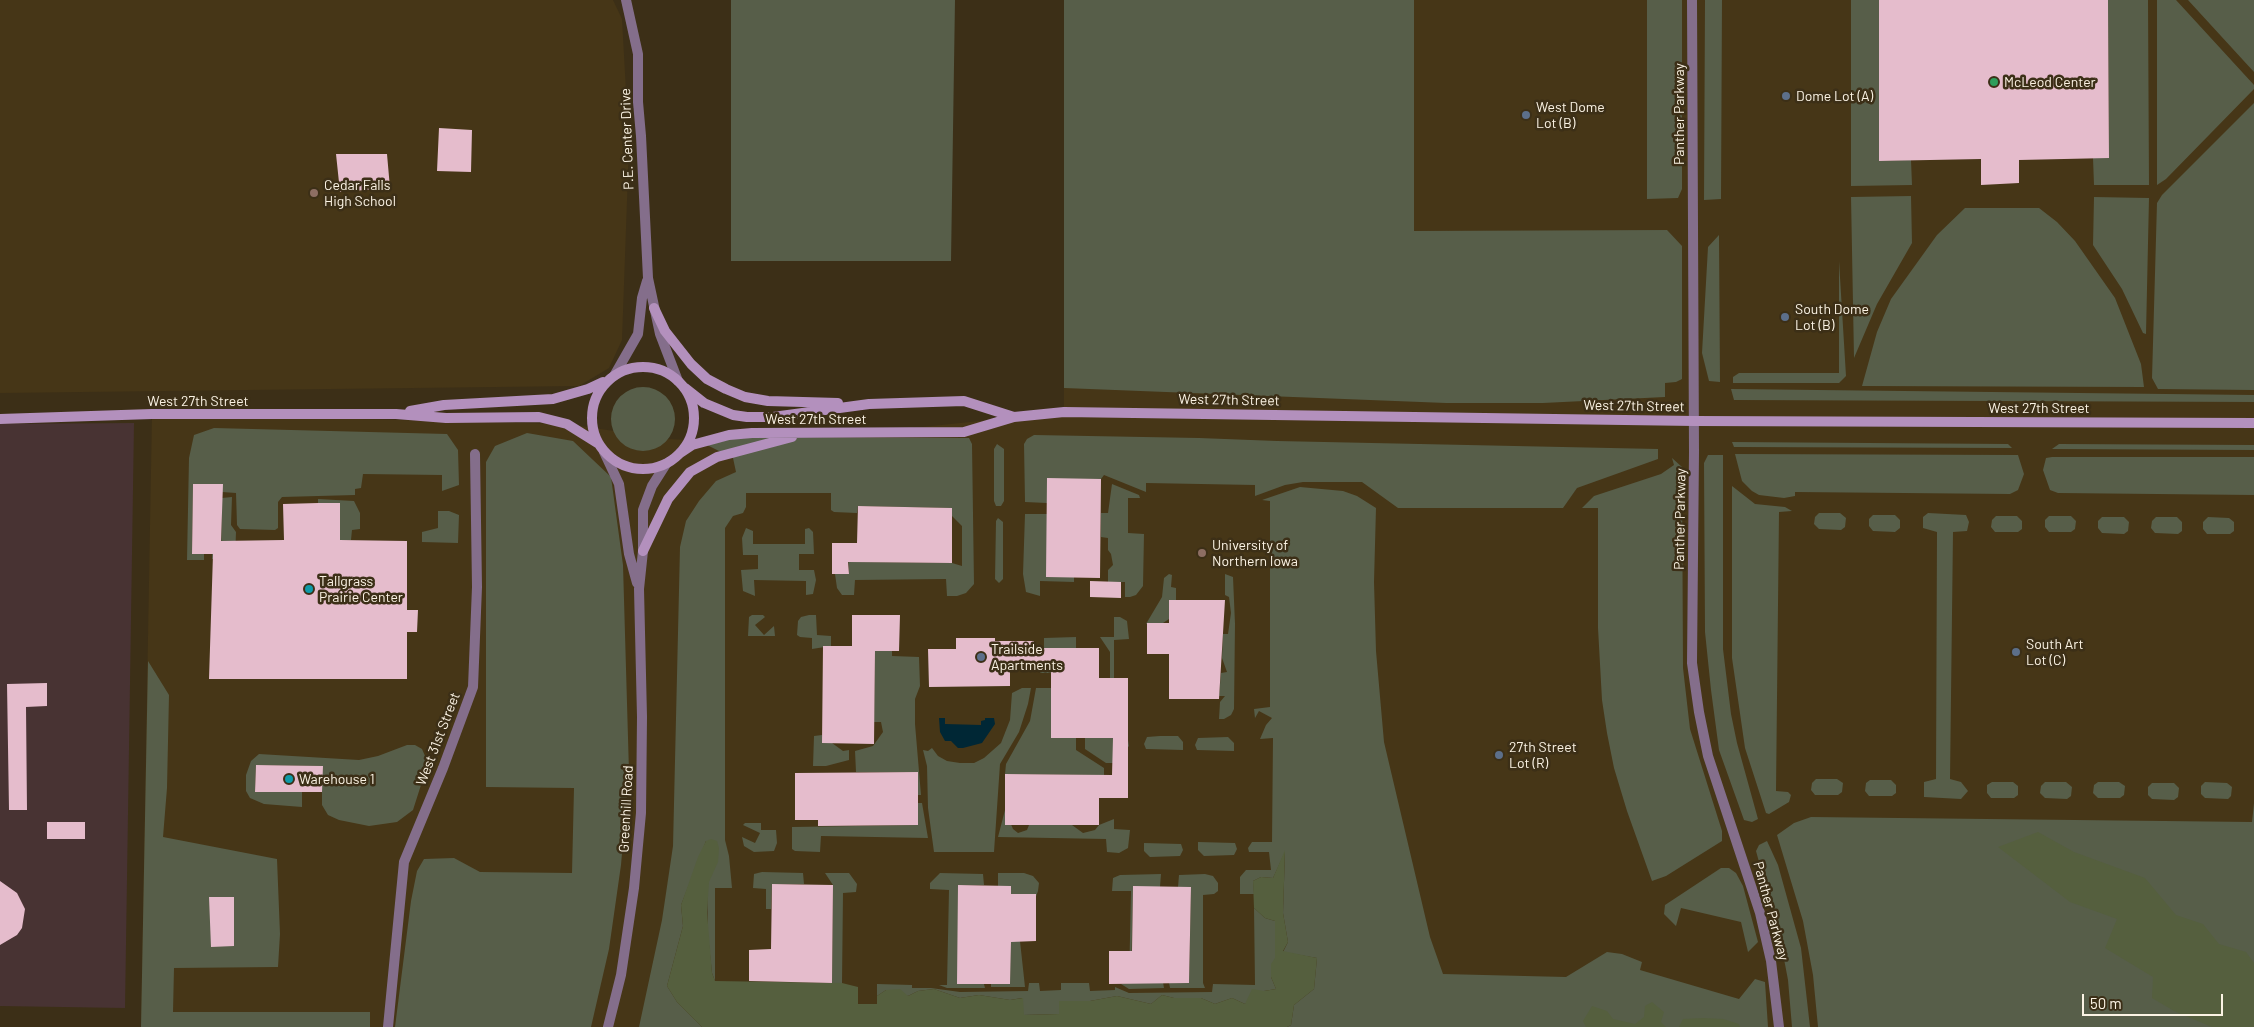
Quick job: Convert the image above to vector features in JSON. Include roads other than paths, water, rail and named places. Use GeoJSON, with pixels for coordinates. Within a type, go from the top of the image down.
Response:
{"type":"FeatureCollection","features":[{"type":"Feature","properties":{"kind":"main road"},"geometry":{"type":"LineString","coordinates":[[654,308],[678,350],[707,379],[726,389],[745,397],[768,401],[869,404]]}},
{"type":"Feature","properties":{"kind":"main road"},"geometry":{"type":"LineString","coordinates":[[640,366],[656,368],[682,385],[692,404],[694,422],[690,439],[680,453],[666,464],[649,469],[632,468],[616,462],[601,448],[591,422],[593,406],[599,390],[612,377],[624,370],[640,366]]}},
{"type":"Feature","properties":{"kind":"main road","name":"West 27th Street"},"geometry":{"type":"LineString","coordinates":[[396,414],[444,405],[553,399],[588,389],[612,377]]}},
{"type":"Feature","properties":{"kind":"main road","name":"West 27th Street"},"geometry":{"type":"LineString","coordinates":[[682,385],[711,406],[733,415],[747,417],[773,417],[869,404],[964,401],[1014,416]]}},
{"type":"Feature","properties":{"kind":"main road","name":"West 27th Street"},"geometry":{"type":"LineString","coordinates":[[680,453],[692,445],[729,435],[752,432],[964,432],[1014,416],[1064,412],[1694,421],[2254,423]]}},
{"type":"Feature","properties":{"kind":"main road","name":"West 27th Street"},"geometry":{"type":"LineString","coordinates":[[0,419],[152,414],[396,414],[446,418],[539,417],[567,424],[601,448]]}},
{"type":"Feature","properties":{"kind":"main road"},"geometry":{"type":"LineString","coordinates":[[643,551],[668,499],[690,472],[717,457],[806,433]]}},
{"type":"Feature","properties":{"kind":"street","name":"P.E. Center Drive"},"geometry":{"type":"LineString","coordinates":[[626,0],[638,54],[638,102],[648,278],[660,334],[682,385]]}},
{"type":"Feature","properties":{"kind":"street","name":"Panther Parkway"},"geometry":{"type":"LineString","coordinates":[[1692,0],[1694,421],[1692,663],[1708,756],[1760,913],[1773,969],[1780,1027]]}},
{"type":"Feature","properties":{"kind":"street","name":"P.E. Center Drive"},"geometry":{"type":"LineString","coordinates":[[612,377],[638,334],[642,298],[648,278]]}},
{"type":"Feature","properties":{"kind":"street","name":"Greenhill Road"},"geometry":{"type":"LineString","coordinates":[[601,448],[619,484],[629,554],[639,589]]}},
{"type":"Feature","properties":{"kind":"street","name":"West 31st Street"},"geometry":{"type":"LineString","coordinates":[[388,1027],[404,862],[443,768],[473,687],[477,587],[475,454]]}},
{"type":"Feature","properties":{"kind":"street","name":"Greenhill Road"},"geometry":{"type":"LineString","coordinates":[[608,1027],[621,975],[634,888],[640,813],[642,717],[639,589],[643,551],[643,510],[652,486],[666,464]]}},
{"type":"Feature","properties":{"kind":"water"},"geometry":{"type":"Polygon","coordinates":[[[939,718],[945,718],[945,724],[981,725],[981,721],[985,720],[985,718],[994,718],[995,724],[982,743],[958,748],[951,741],[945,741],[940,732],[939,718]]]}},
{"type":"Feature","properties":{"kind":"place","name":"McLeod Center"},"geometry":{"type":"Point","coordinates":[1994,82]}},
{"type":"Feature","properties":{"kind":"place","name":"Dome Lot (A)"},"geometry":{"type":"Point","coordinates":[1786,96]}},
{"type":"Feature","properties":{"kind":"place","name":"West Dome Lot (B)"},"geometry":{"type":"Point","coordinates":[1526,115]}},
{"type":"Feature","properties":{"kind":"place","name":"Cedar Falls High School"},"geometry":{"type":"Point","coordinates":[314,193]}},
{"type":"Feature","properties":{"kind":"place","name":"South Dome Lot (B)"},"geometry":{"type":"Point","coordinates":[1785,317]}},
{"type":"Feature","properties":{"kind":"place","name":"University of Northern Iowa"},"geometry":{"type":"Point","coordinates":[1202,553]}},
{"type":"Feature","properties":{"kind":"place","name":"Tallgrass Prairie Center"},"geometry":{"type":"Point","coordinates":[309,589]}},
{"type":"Feature","properties":{"kind":"place","name":"South Art Lot (C)"},"geometry":{"type":"Point","coordinates":[2016,652]}},
{"type":"Feature","properties":{"kind":"place","name":"Trailside Apartments"},"geometry":{"type":"Point","coordinates":[981,657]}},
{"type":"Feature","properties":{"kind":"place","name":"27th Street Lot (R)"},"geometry":{"type":"Point","coordinates":[1499,755]}},
{"type":"Feature","properties":{"kind":"place","name":"Warehouse 1"},"geometry":{"type":"Point","coordinates":[289,779]}}]}
